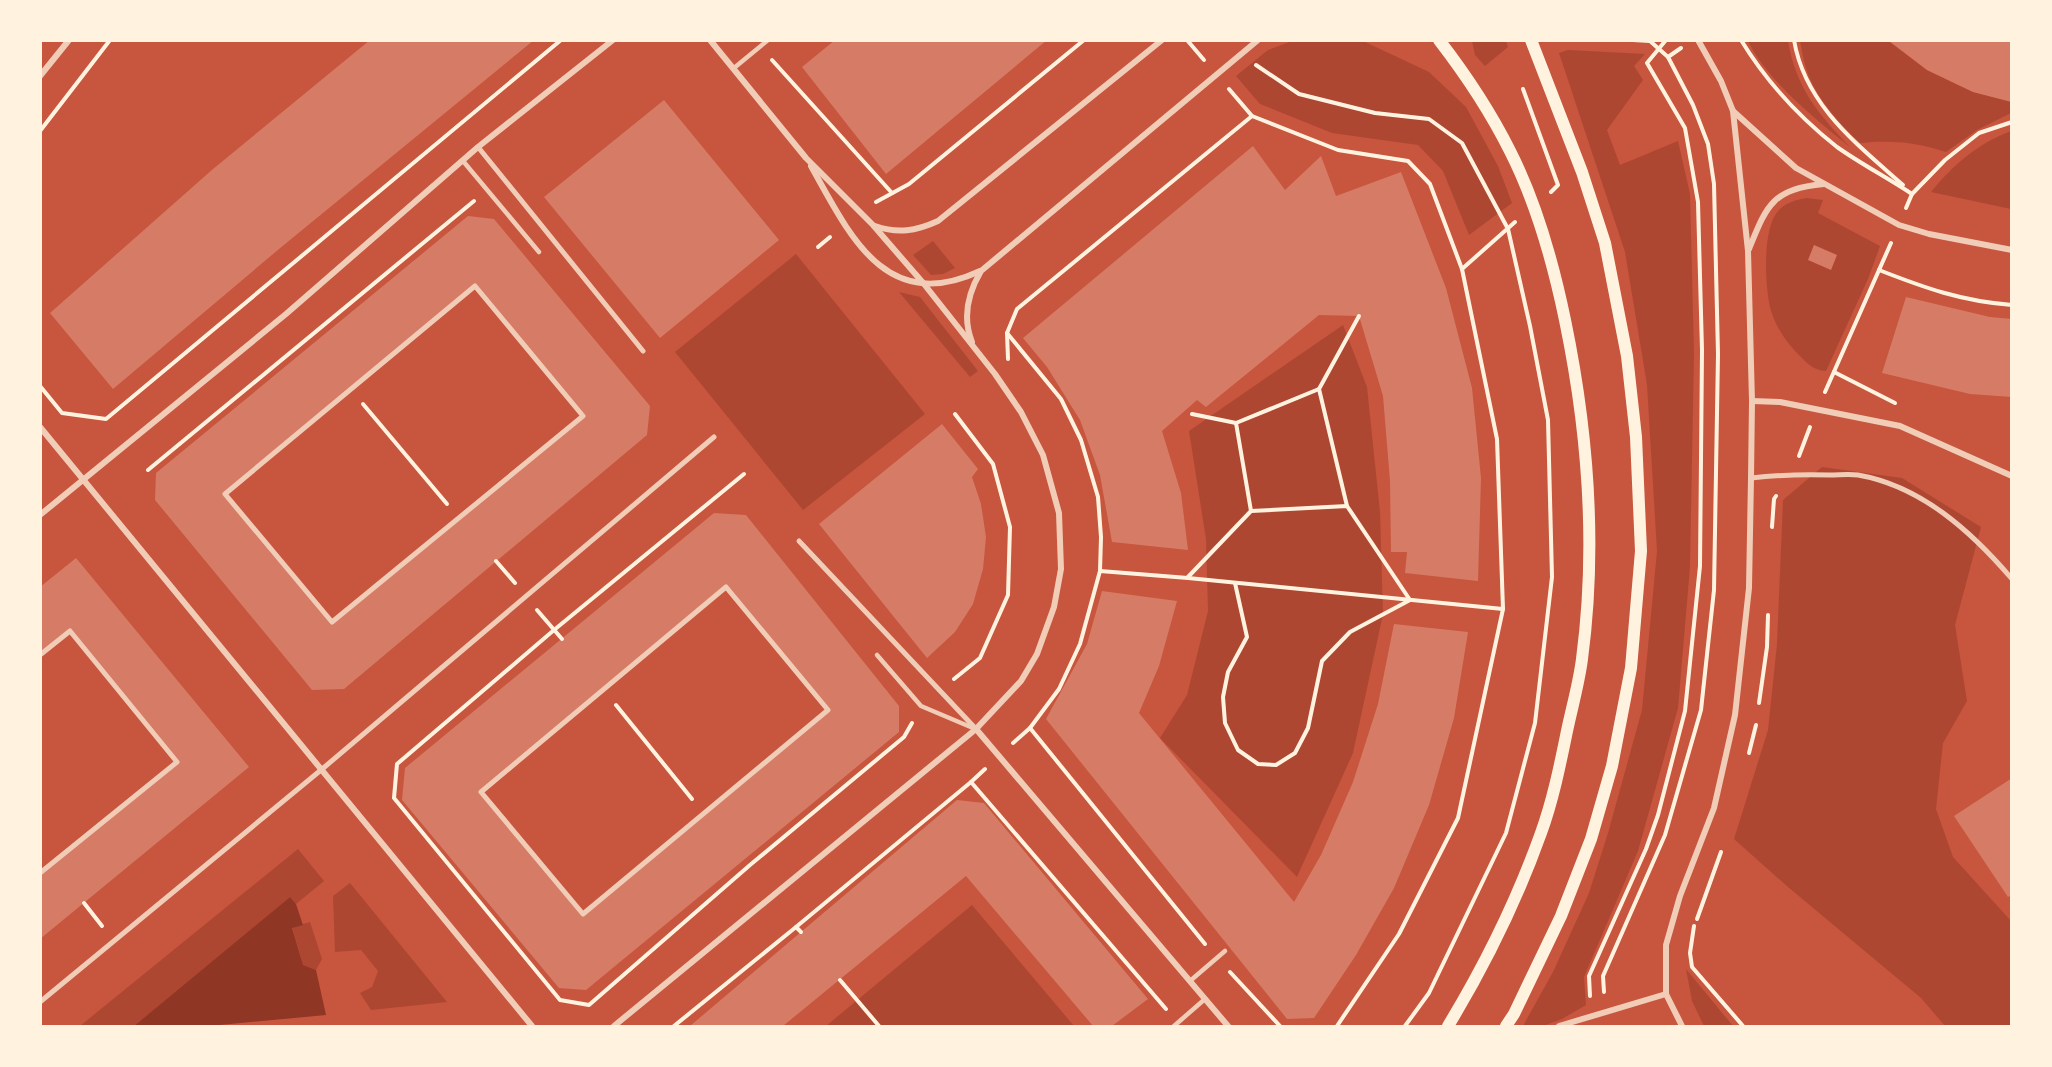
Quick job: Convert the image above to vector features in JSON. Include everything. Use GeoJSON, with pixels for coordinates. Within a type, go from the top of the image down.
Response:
{"type":"FeatureCollection","features":[{"type":"Feature","properties":{"kind":"main road"},"geometry":{"type":"LineString","coordinates":[[1439,40],[1468,77],[1511,152],[1552,260],[1574,362],[1585,441],[1590,553],[1582,660],[1561,760],[1542,830],[1518,894],[1469,991],[1448,1026]]}},
{"type":"Feature","properties":{"kind":"main road"},"geometry":{"type":"LineString","coordinates":[[1506,1026],[1561,916],[1591,838],[1612,766],[1631,668],[1641,551],[1636,437],[1627,356],[1605,243],[1582,172],[1531,40]]}},
{"type":"Feature","properties":{"kind":"street"},"geometry":{"type":"LineString","coordinates":[[40,76],[69,40]]}},
{"type":"Feature","properties":{"kind":"street"},"geometry":{"type":"LineString","coordinates":[[40,515],[286,314],[478,147],[613,40]]}},
{"type":"Feature","properties":{"kind":"street"},"geometry":{"type":"LineString","coordinates":[[614,1026],[976,729],[1021,681],[1037,654],[1054,607],[1061,568],[1059,513],[1043,455],[1021,412],[924,284],[873,225],[806,158],[710,40]]}},
{"type":"Feature","properties":{"kind":"street"},"geometry":{"type":"LineString","coordinates":[[873,225],[888,231],[905,232],[938,221],[1162,40]]}},
{"type":"Feature","properties":{"kind":"street"},"geometry":{"type":"LineString","coordinates":[[806,158],[843,225],[878,265],[901,278],[924,284],[945,284],[981,271],[1258,40]]}},
{"type":"Feature","properties":{"kind":"street"},"geometry":{"type":"LineString","coordinates":[[1682,1026],[1666,994],[1665,945],[1680,896],[1714,808],[1735,715],[1749,588],[1751,478],[1752,402],[1748,251],[1733,111],[1698,40]]}},
{"type":"Feature","properties":{"kind":"street"},"geometry":{"type":"LineString","coordinates":[[1733,111],[1796,168],[1899,225],[1929,234],[2012,250]]}},
{"type":"Feature","properties":{"kind":"street"},"geometry":{"type":"LineString","coordinates":[[478,147],[643,351]]}},
{"type":"Feature","properties":{"kind":"street"},"geometry":{"type":"LineString","coordinates":[[1748,251],[1764,213],[1780,194],[1825,184]]}},
{"type":"Feature","properties":{"kind":"street"},"geometry":{"type":"LineString","coordinates":[[974,348],[969,336],[966,309],[971,288],[981,271]]}},
{"type":"Feature","properties":{"kind":"street"},"geometry":{"type":"LineString","coordinates":[[475,286],[583,416],[459,518],[332,622],[225,494],[475,286]]}},
{"type":"Feature","properties":{"kind":"street"},"geometry":{"type":"LineString","coordinates":[[1752,402],[1780,402],[1900,426],[2012,476]]}},
{"type":"Feature","properties":{"kind":"street"},"geometry":{"type":"LineString","coordinates":[[40,427],[532,1026]]}},
{"type":"Feature","properties":{"kind":"street"},"geometry":{"type":"LineString","coordinates":[[40,1002],[321,770],[714,437]]}},
{"type":"Feature","properties":{"kind":"street"},"geometry":{"type":"LineString","coordinates":[[1751,478],[1792,474],[1857,475],[1904,489],[1949,516],[1991,555],[2012,579]]}},
{"type":"Feature","properties":{"kind":"street"},"geometry":{"type":"LineString","coordinates":[[798,541],[976,729],[1228,1026]]}},
{"type":"Feature","properties":{"kind":"street"},"geometry":{"type":"LineString","coordinates":[[726,588],[828,710],[584,914],[481,792],[603,690],[726,588]]}},
{"type":"Feature","properties":{"kind":"street"},"geometry":{"type":"LineString","coordinates":[[40,655],[70,631],[177,762],[40,873]]}},
{"type":"Feature","properties":{"kind":"street"},"geometry":{"type":"LineString","coordinates":[[1559,1026],[1666,994]]}},
{"type":"Feature","properties":{"kind":"lane"},"geometry":{"type":"LineString","coordinates":[[734,68],[768,40]]}},
{"type":"Feature","properties":{"kind":"lane"},"geometry":{"type":"LineString","coordinates":[[463,161],[539,252]]}},
{"type":"Feature","properties":{"kind":"lane"},"geometry":{"type":"LineString","coordinates":[[877,655],[921,706],[976,729]]}},
{"type":"Feature","properties":{"kind":"lane"},"geometry":{"type":"LineString","coordinates":[[1190,981],[1225,951]]}},
{"type":"Feature","properties":{"kind":"lane"},"geometry":{"type":"LineString","coordinates":[[1174,1026],[1205,999]]}},
{"type":"Feature","properties":{"kind":"path"},"geometry":{"type":"LineString","coordinates":[[40,131],[110,40]]}},
{"type":"Feature","properties":{"kind":"path"},"geometry":{"type":"LineString","coordinates":[[40,386],[62,413],[106,419],[561,40]]}},
{"type":"Feature","properties":{"kind":"path"},"geometry":{"type":"LineString","coordinates":[[859,212],[909,184],[1084,40]]}},
{"type":"Feature","properties":{"kind":"path"},"geometry":{"type":"LineString","coordinates":[[1187,40],[1252,116],[1338,150],[1408,161],[1430,184],[1462,269],[1497,439],[1503,609],[1458,818],[1399,934],[1337,1026]]}},
{"type":"Feature","properties":{"kind":"path"},"geometry":{"type":"LineString","coordinates":[[1605,1013],[1603,976],[1665,835],[1701,710],[1714,590],[1718,354],[1714,184],[1708,144],[1693,105],[1668,57],[1650,41],[1633,40]]}},
{"type":"Feature","properties":{"kind":"path"},"geometry":{"type":"LineString","coordinates":[[1592,1016],[1589,976],[1646,849],[1658,815],[1685,711],[1700,566],[1702,350],[1698,202],[1685,128],[1647,63],[1666,40]]}},
{"type":"Feature","properties":{"kind":"path"},"geometry":{"type":"LineString","coordinates":[[1741,40],[1758,69],[1802,117],[1839,148],[1912,194]]}},
{"type":"Feature","properties":{"kind":"path"},"geometry":{"type":"LineString","coordinates":[[1794,40],[1802,71],[1815,97],[1843,132],[1912,194]]}},
{"type":"Feature","properties":{"kind":"path"},"geometry":{"type":"LineString","coordinates":[[1668,57],[1684,46]]}},
{"type":"Feature","properties":{"kind":"path"},"geometry":{"type":"LineString","coordinates":[[760,47],[892,193]]}},
{"type":"Feature","properties":{"kind":"path"},"geometry":{"type":"LineString","coordinates":[[1245,52],[1258,67],[1299,94],[1375,113],[1429,119],[1462,143],[1508,229],[1548,420],[1552,577],[1535,723],[1506,833],[1429,993],[1405,1026]]}},
{"type":"Feature","properties":{"kind":"path"},"geometry":{"type":"LineString","coordinates":[[1008,364],[1007,333],[1017,309],[1252,116]]}},
{"type":"Feature","properties":{"kind":"path"},"geometry":{"type":"LineString","coordinates":[[1774,499],[1792,474],[1817,409],[1912,194],[1945,159],[1979,133],[2012,122]]}},
{"type":"Feature","properties":{"kind":"path"},"geometry":{"type":"LineString","coordinates":[[148,470],[487,189]]}},
{"type":"Feature","properties":{"kind":"path"},"geometry":{"type":"LineString","coordinates":[[1879,270],[1940,293],[1987,303],[2012,305]]}},
{"type":"Feature","properties":{"kind":"path"},"geometry":{"type":"LineString","coordinates":[[1192,414],[1236,423],[1319,389],[1359,316]]}},
{"type":"Feature","properties":{"kind":"path"},"geometry":{"type":"LineString","coordinates":[[308,338],[313,344]]}},
{"type":"Feature","properties":{"kind":"path"},"geometry":{"type":"LineString","coordinates":[[351,389],[459,518]]}},
{"type":"Feature","properties":{"kind":"path"},"geometry":{"type":"LineString","coordinates":[[1319,389],[1347,506],[1410,600]]}},
{"type":"Feature","properties":{"kind":"path"},"geometry":{"type":"LineString","coordinates":[[940,691],[980,658],[1008,595],[1010,527],[993,464],[954,414]]}},
{"type":"Feature","properties":{"kind":"path"},"geometry":{"type":"LineString","coordinates":[[1236,423],[1251,511]]}},
{"type":"Feature","properties":{"kind":"path"},"geometry":{"type":"LineString","coordinates":[[744,474],[554,630],[397,764],[394,798],[560,1000],[589,1005],[750,865],[904,737],[921,706]]}},
{"type":"Feature","properties":{"kind":"path"},"geometry":{"type":"LineString","coordinates":[[1188,578],[1251,511],[1347,506]]}},
{"type":"Feature","properties":{"kind":"path"},"geometry":{"type":"LineString","coordinates":[[1100,571],[1503,609]]}},
{"type":"Feature","properties":{"kind":"path"},"geometry":{"type":"LineString","coordinates":[[1235,583],[1247,636],[1228,672],[1224,697],[1225,723],[1238,750],[1258,764],[1276,765],[1296,753],[1308,728],[1322,661],[1350,632],[1410,600]]}},
{"type":"Feature","properties":{"kind":"path"},"geometry":{"type":"LineString","coordinates":[[603,690],[704,813]]}},
{"type":"Feature","properties":{"kind":"path"},"geometry":{"type":"LineString","coordinates":[[674,1026],[970,782]]}},
{"type":"Feature","properties":{"kind":"path"},"geometry":{"type":"LineString","coordinates":[[84,903],[114,941]]}},
{"type":"Feature","properties":{"kind":"path"},"geometry":{"type":"LineString","coordinates":[[796,927],[801,932]]}},
{"type":"Feature","properties":{"kind":"path"},"geometry":{"type":"LineString","coordinates":[[840,980],[879,1026]]}},
{"type":"Feature","properties":{"kind":"shaded area"},"geometry":{"type":"Polygon","coordinates":[[[1361,40],[1429,72],[1466,107],[1498,166],[1512,203],[1469,235],[1443,171],[1418,145],[1332,133],[1260,104],[1236,76],[1268,50],[1292,41],[1361,40]]]}},
{"type":"Feature","properties":{"kind":"shaded area"},"geometry":{"type":"Polygon","coordinates":[[[1472,41],[1506,41],[1508,47],[1485,66],[1475,55],[1472,41]]]}},
{"type":"Feature","properties":{"kind":"shaded area"},"geometry":{"type":"Polygon","coordinates":[[[1748,41],[1788,41],[1797,73],[1810,99],[1828,124],[1851,148],[1780,85],[1756,56],[1748,41]]]}},
{"type":"Feature","properties":{"kind":"shaded area"},"geometry":{"type":"Polygon","coordinates":[[[1800,41],[1888,41],[1927,70],[1973,92],[2011,102],[2011,113],[1977,130],[1946,152],[1903,143],[1860,143],[1836,118],[1815,89],[1806,68],[1800,41]]]}},
{"type":"Feature","properties":{"kind":"shaded area"},"geometry":{"type":"Polygon","coordinates":[[[1568,50],[1645,54],[1634,66],[1643,80],[1607,130],[1620,165],[1678,141],[1690,194],[1694,354],[1690,567],[1678,708],[1638,851],[1584,977],[1586,1005],[1562,1019],[1543,1026],[1523,1026],[1553,972],[1589,893],[1608,833],[1642,710],[1657,551],[1647,385],[1625,252],[1559,53],[1568,50]]]}},
{"type":"Feature","properties":{"kind":"shaded area"},"geometry":{"type":"Polygon","coordinates":[[[2011,131],[2011,209],[1931,192],[1948,172],[1967,156],[1987,142],[2011,131]]]}},
{"type":"Feature","properties":{"kind":"shaded area"},"geometry":{"type":"Polygon","coordinates":[[[1807,198],[1823,200],[1818,213],[1880,246],[1868,279],[1826,371],[1816,369],[1807,363],[1783,335],[1772,314],[1767,285],[1767,244],[1773,220],[1784,205],[1807,198]]]}},
{"type":"Feature","properties":{"kind":"shaded area"},"geometry":{"type":"Polygon","coordinates":[[[933,241],[955,268],[943,274],[931,275],[913,255],[933,241]]]}},
{"type":"Feature","properties":{"kind":"shaded area"},"geometry":{"type":"Polygon","coordinates":[[[796,254],[925,414],[803,510],[675,352],[796,254]]]}},
{"type":"Feature","properties":{"kind":"shaded area"},"geometry":{"type":"Polygon","coordinates":[[[899,292],[920,297],[978,371],[970,377],[899,292]]]}},
{"type":"Feature","properties":{"kind":"shaded area"},"geometry":{"type":"Polygon","coordinates":[[[1343,325],[1367,387],[1380,512],[1383,614],[1353,753],[1297,877],[1160,738],[1187,695],[1208,611],[1206,539],[1189,431],[1343,325]]]}},
{"type":"Feature","properties":{"kind":"shaded area"},"geometry":{"type":"Polygon","coordinates":[[[1822,467],[1902,478],[1981,527],[1955,625],[1967,701],[1943,743],[1936,809],[1953,857],[2011,921],[2011,1026],[1945,1026],[1921,998],[1734,839],[1768,730],[1777,644],[1783,500],[1822,467]]]}},
{"type":"Feature","properties":{"kind":"shaded area"},"geometry":{"type":"Polygon","coordinates":[[[298,849],[324,881],[296,904],[290,897],[134,1026],[80,1026],[298,849]]]}},
{"type":"Feature","properties":{"kind":"shaded area"},"geometry":{"type":"Polygon","coordinates":[[[350,883],[447,1002],[371,1010],[360,993],[372,987],[378,971],[361,950],[335,952],[333,896],[350,883]]]}},
{"type":"Feature","properties":{"kind":"shaded area"},"geometry":{"type":"Polygon","coordinates":[[[290,897],[296,904],[303,925],[292,928],[303,965],[316,970],[326,1015],[209,1026],[134,1026],[290,897]]]}},
{"type":"Feature","properties":{"kind":"shaded area"},"geometry":{"type":"Polygon","coordinates":[[[972,905],[1074,1026],[826,1026],[972,905]]]}},
{"type":"Feature","properties":{"kind":"shaded area"},"geometry":{"type":"Polygon","coordinates":[[[310,922],[322,959],[316,970],[303,965],[292,927],[310,922]]]}},
{"type":"Feature","properties":{"kind":"shaded area"},"geometry":{"type":"Polygon","coordinates":[[[1686,969],[1733,1026],[1704,1026],[1692,1001],[1686,969]]]}},
{"type":"Feature","properties":{"kind":"building"},"geometry":{"type":"Polygon","coordinates":[[[370,40],[534,40],[279,249],[113,389],[50,313],[213,169],[370,40]]]}},
{"type":"Feature","properties":{"kind":"building"},"geometry":{"type":"Polygon","coordinates":[[[835,40],[1047,40],[886,174],[802,67],[835,40]]]}},
{"type":"Feature","properties":{"kind":"building"},"geometry":{"type":"Polygon","coordinates":[[[1888,40],[2012,40],[2012,102],[1973,92],[1927,70],[1888,40]]]}},
{"type":"Feature","properties":{"kind":"building"},"geometry":{"type":"Polygon","coordinates":[[[664,100],[779,240],[660,338],[544,197],[664,100]]]}},
{"type":"Feature","properties":{"kind":"building"},"geometry":{"type":"Polygon","coordinates":[[[1253,146],[1285,190],[1321,156],[1336,196],[1401,172],[1446,288],[1472,388],[1481,478],[1478,581],[1405,573],[1407,552],[1391,552],[1390,481],[1383,396],[1359,316],[1319,315],[1206,407],[1197,400],[1162,431],[1181,493],[1188,550],[1112,542],[1100,475],[1080,420],[1047,367],[1023,338],[1253,146]]]}},
{"type":"Feature","properties":{"kind":"building"},"geometry":{"type":"Polygon","coordinates":[[[468,216],[494,219],[650,406],[647,435],[344,689],[312,690],[155,500],[156,473],[468,216]],[[475,286],[225,494],[332,622],[583,416],[475,286]]]}},
{"type":"Feature","properties":{"kind":"building"},"geometry":{"type":"Polygon","coordinates":[[[1814,245],[1837,255],[1831,270],[1808,260],[1814,245]]]}},
{"type":"Feature","properties":{"kind":"building"},"geometry":{"type":"Polygon","coordinates":[[[1906,297],[1990,317],[2012,319],[2012,397],[1970,394],[1882,373],[1906,297]]]}},
{"type":"Feature","properties":{"kind":"building"},"geometry":{"type":"Polygon","coordinates":[[[942,424],[978,469],[972,477],[981,504],[986,537],[983,569],[973,604],[955,632],[927,658],[819,524],[942,424]]]}},
{"type":"Feature","properties":{"kind":"building"},"geometry":{"type":"Polygon","coordinates":[[[714,513],[746,515],[899,706],[899,732],[586,990],[559,988],[402,800],[405,768],[714,513]],[[726,587],[481,792],[583,914],[828,710],[726,587]]]}},
{"type":"Feature","properties":{"kind":"building"},"geometry":{"type":"Polygon","coordinates":[[[76,558],[249,767],[40,939],[40,873],[177,762],[70,631],[40,655],[40,587],[76,558]]]}},
{"type":"Feature","properties":{"kind":"building"},"geometry":{"type":"Polygon","coordinates":[[[1102,591],[1177,601],[1159,666],[1139,713],[1294,902],[1321,855],[1353,782],[1378,704],[1394,624],[1468,632],[1454,718],[1429,805],[1394,888],[1356,955],[1314,1018],[1287,1019],[1046,719],[1087,644],[1102,591]]]}},
{"type":"Feature","properties":{"kind":"building"},"geometry":{"type":"Polygon","coordinates":[[[2012,778],[2012,895],[2008,897],[1954,816],[2012,778]]]}},
{"type":"Feature","properties":{"kind":"building"},"geometry":{"type":"Polygon","coordinates":[[[957,800],[984,803],[1148,999],[1112,1026],[1093,1026],[966,876],[783,1026],[690,1026],[957,800]]]}}]}
